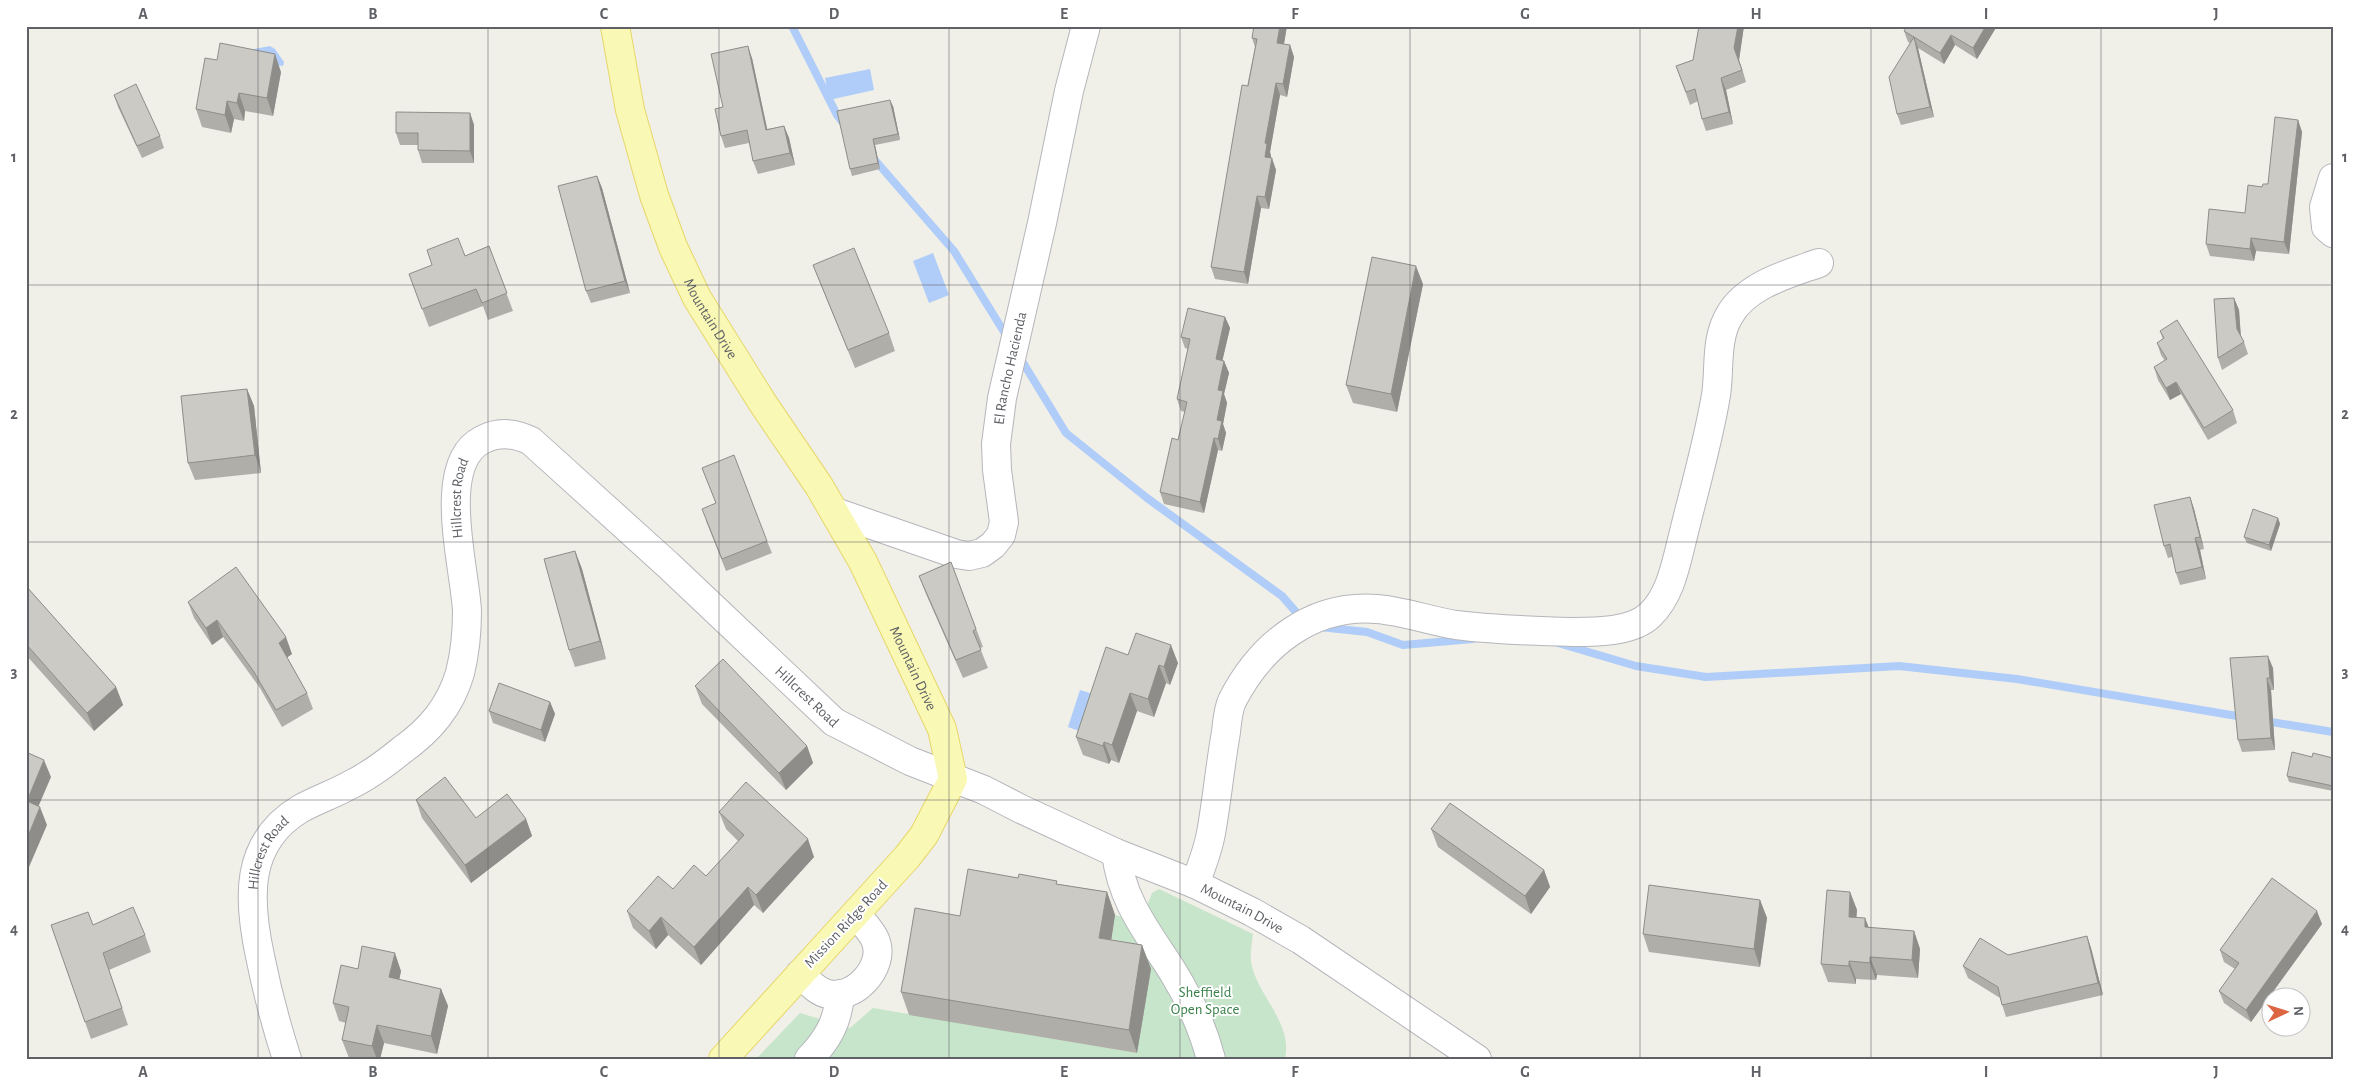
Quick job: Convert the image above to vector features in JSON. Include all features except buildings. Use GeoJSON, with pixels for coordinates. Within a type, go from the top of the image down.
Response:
{"type":"FeatureCollection","features":[{"type":"Feature","properties":{"kind":"main road","name":"Mountain Drive"},"geometry":{"type":"LineString","coordinates":[[615,26],[630,110],[654,195],[673,247],[697,298],[762,402],[835,512],[863,562],[942,729],[953,779]]}},
{"type":"Feature","properties":{"kind":"main road","name":"Mission Ridge Road"},"geometry":{"type":"LineString","coordinates":[[724,1059],[898,868],[924,835],[953,779]]}},
{"type":"Feature","properties":{"kind":"street","name":"El Rancho Hacienda"},"geometry":{"type":"LineString","coordinates":[[835,512],[956,554],[969,556],[988,549],[1001,535],[1004,522],[997,470],[996,444],[1002,398],[1042,223],[1068,91],[1086,26]]}},
{"type":"Feature","properties":{"kind":"street"},"geometry":{"type":"LineString","coordinates":[[2333,178],[2324,206],[2326,227],[2333,233]]}},
{"type":"Feature","properties":{"kind":"street"},"geometry":{"type":"LineString","coordinates":[[1196,884],[1211,835],[1218,772],[1231,703],[1257,662],[1283,636],[1318,616],[1343,610],[1378,609],[1433,621],[1484,629],[1542,632],[1599,632],[1630,625],[1650,616],[1664,596],[1675,568],[1716,394],[1720,346],[1729,316],[1746,297],[1772,280],[1819,264]]}},
{"type":"Feature","properties":{"kind":"street","name":"Hillcrest Road"},"geometry":{"type":"LineString","coordinates":[[287,1059],[268,999],[251,907],[253,874],[260,853],[275,830],[294,814],[351,785],[383,765],[424,734],[440,716],[452,695],[460,672],[466,635],[467,610],[456,512],[460,467],[466,454],[476,443],[489,436],[518,435],[531,441],[667,564],[834,722],[879,746],[953,779]]}},
{"type":"Feature","properties":{"kind":"street","name":"Mountain Drive"},"geometry":{"type":"LineString","coordinates":[[953,779],[984,790],[1116,853],[1196,884],[1252,912],[1301,940],[1477,1059]]}},
{"type":"Feature","properties":{"kind":"street"},"geometry":{"type":"LineString","coordinates":[[1116,853],[1124,890],[1134,911],[1182,987],[1202,1032],[1211,1059]]}},
{"type":"Feature","properties":{"kind":"street"},"geometry":{"type":"LineString","coordinates":[[800,974],[823,992],[830,995],[840,994],[858,987],[862,983],[873,966],[878,953],[872,934],[856,914]]}},
{"type":"Feature","properties":{"kind":"street"},"geometry":{"type":"LineString","coordinates":[[809,1059],[831,1032],[838,1014],[840,994]]}},
{"type":"Feature","properties":{"kind":"green space","name":"Sheffield Open Space"},"geometry":{"type":"Polygon","coordinates":[[[1159,889],[1253,934],[1251,962],[1260,986],[1284,1033],[1285,1059],[756,1059],[800,1013],[850,1028],[873,1008],[1137,1053],[1108,962],[1115,915],[1123,917],[1147,906],[1152,893],[1159,889]]]}},
{"type":"Feature","properties":{"kind":"water"},"geometry":{"type":"Polygon","coordinates":[[[270,46],[275,49],[284,62],[283,66],[249,61],[249,50],[270,46]]]}},
{"type":"Feature","properties":{"kind":"water"},"geometry":{"type":"Polygon","coordinates":[[[870,69],[874,90],[829,100],[825,78],[870,69]]]}},
{"type":"Feature","properties":{"kind":"water"},"geometry":{"type":"Polygon","coordinates":[[[933,253],[949,295],[929,303],[913,261],[933,253]]]}},
{"type":"Feature","properties":{"kind":"water"},"geometry":{"type":"Polygon","coordinates":[[[1080,690],[1097,695],[1085,733],[1068,727],[1080,690]]]}},
{"type":"Feature","properties":{"kind":"waterway"},"geometry":{"type":"LineString","coordinates":[[792,26],[837,115],[844,124]]}},
{"type":"Feature","properties":{"kind":"waterway"},"geometry":{"type":"LineString","coordinates":[[874,159],[954,251],[1009,340]]}},
{"type":"Feature","properties":{"kind":"waterway"},"geometry":{"type":"LineString","coordinates":[[1019,356],[1066,433],[1147,498],[1282,596],[1303,620]]}},
{"type":"Feature","properties":{"kind":"waterway"},"geometry":{"type":"LineString","coordinates":[[1320,627],[1367,632],[1403,645],[1473,639]]}},
{"type":"Feature","properties":{"kind":"waterway"},"geometry":{"type":"LineString","coordinates":[[1558,643],[1636,666],[1706,677],[1899,666],[2017,679],[2243,717]]}},
{"type":"Feature","properties":{"kind":"waterway"},"geometry":{"type":"LineString","coordinates":[[2265,721],[2333,732]]}}]}
